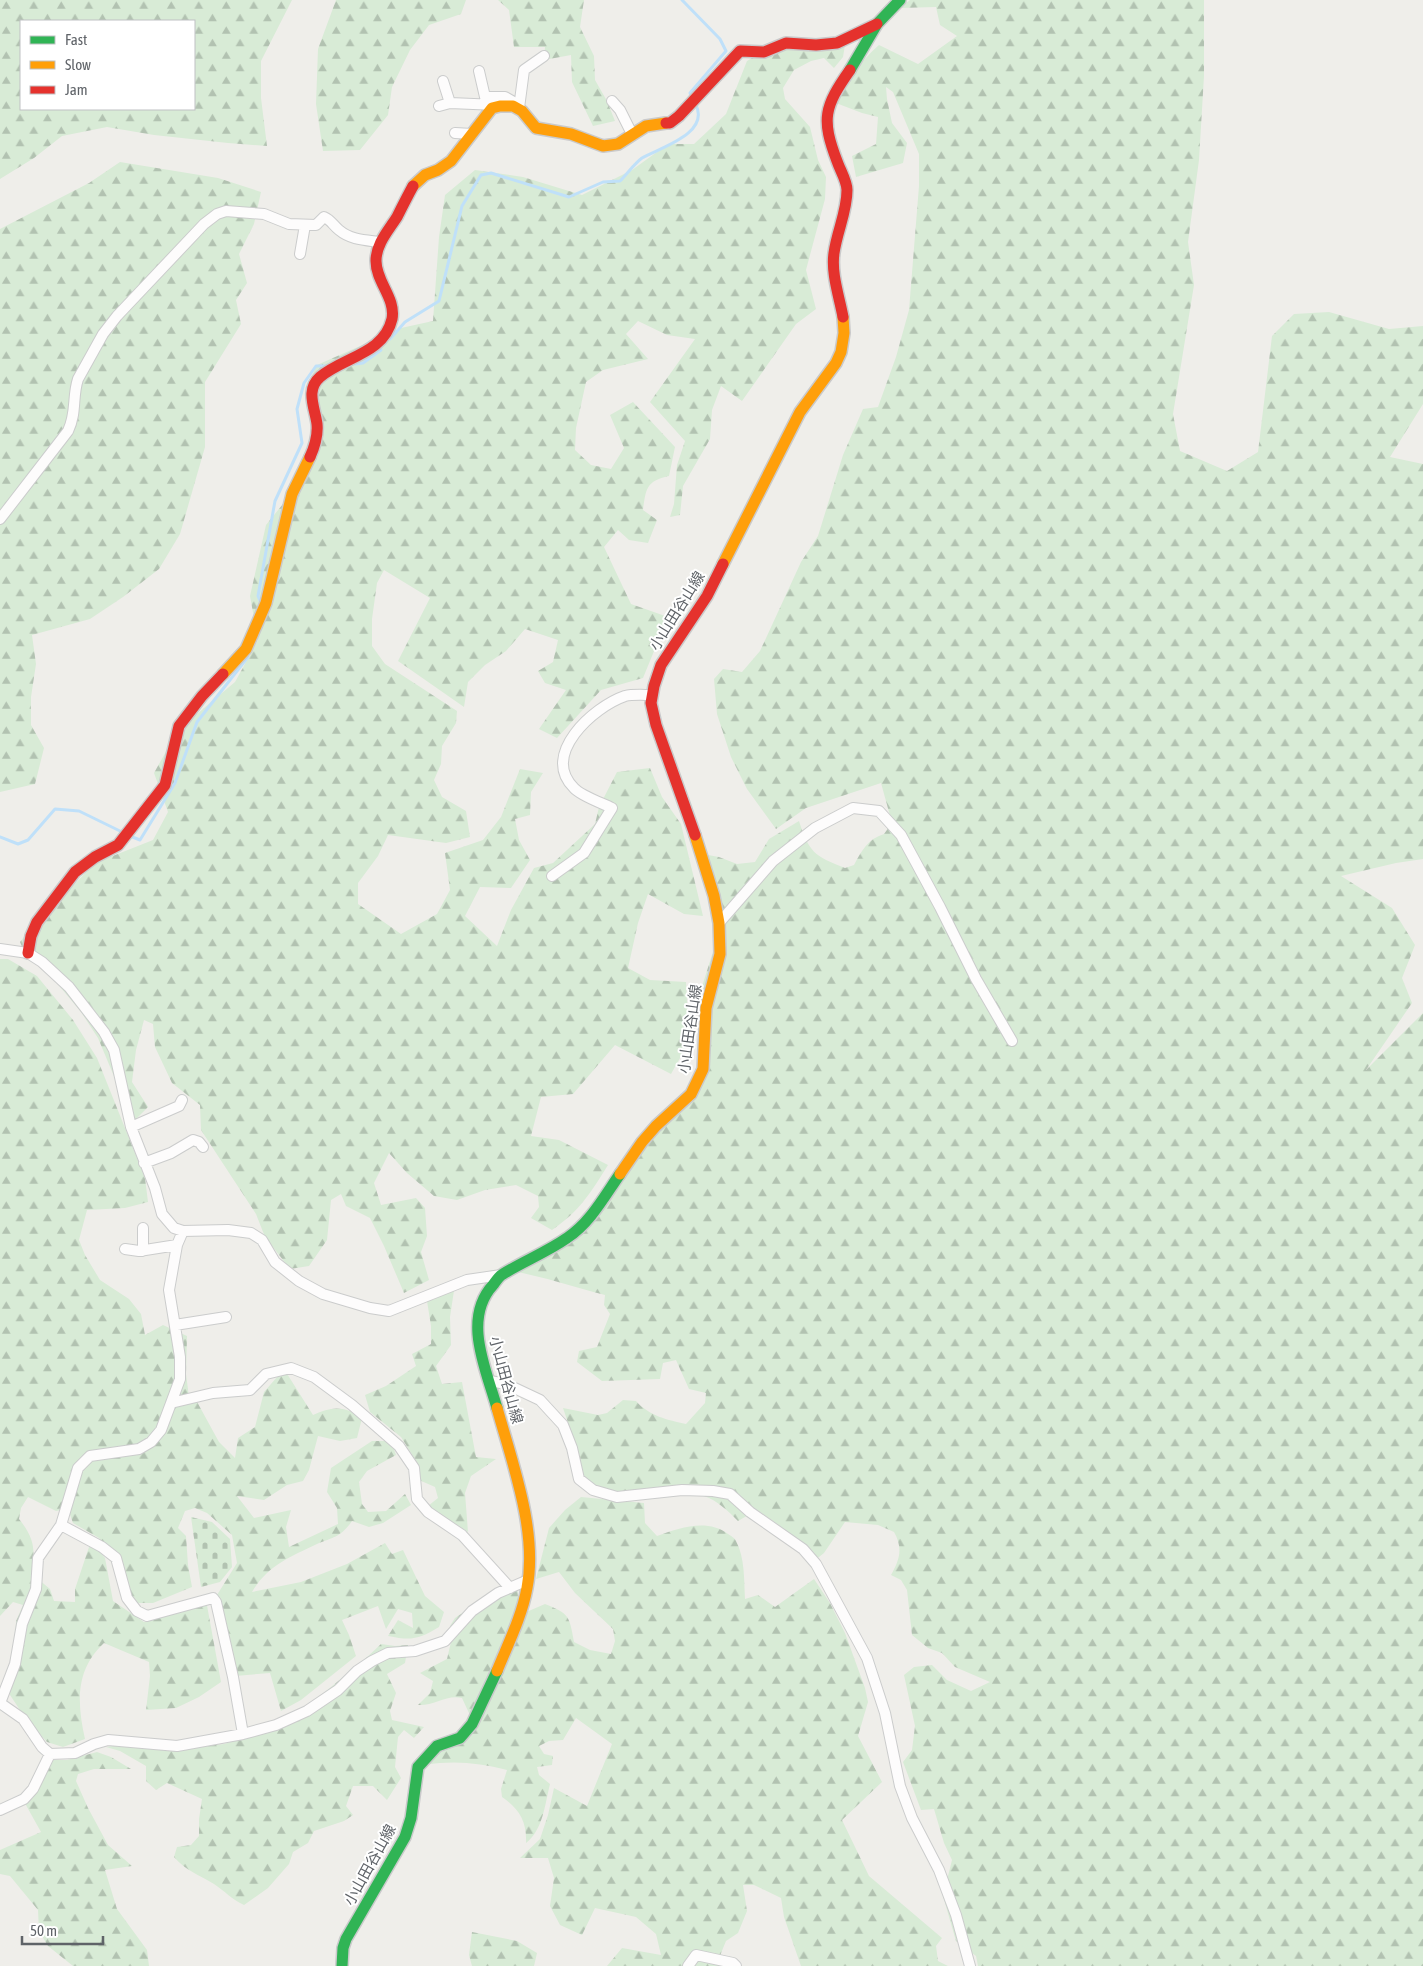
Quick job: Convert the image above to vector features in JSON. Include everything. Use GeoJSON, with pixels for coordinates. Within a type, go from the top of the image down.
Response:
{"type":"FeatureCollection","features":[{"type":"Feature","properties":{"kind":"main road","name":"小山田谷山線"},"geometry":{"type":"LineString","coordinates":[[342,1966],[342,1948],[346,1939],[405,1837],[411,1818],[418,1767],[428,1753],[437,1746],[460,1738],[472,1724],[495,1677],[519,1615],[528,1580],[528,1526],[478,1339],[478,1316],[481,1302],[501,1275],[567,1238],[586,1220],[642,1142],[656,1126],[683,1102],[696,1086],[702,1069],[706,1049],[706,1008],[720,954],[719,923],[712,887],[703,857],[656,725],[651,703],[652,695],[661,665],[707,596],[800,412],[836,363],[841,352],[844,323],[833,265],[834,252],[846,207],[847,187],[829,140],[826,126],[827,112],[835,91],[859,57],[877,24],[900,0]]}},
{"type":"Feature","properties":{"kind":"main road"},"geometry":{"type":"LineString","coordinates":[[28,953],[31,936],[37,922],[75,872],[95,857],[118,845],[165,785],[179,726],[202,696],[246,649],[266,603],[292,494],[313,450],[317,425],[312,404],[313,386],[320,377],[378,344],[386,333],[392,319],[392,303],[380,278],[376,261],[380,242],[396,218],[413,186],[425,175],[438,170],[451,161],[492,108],[500,105],[516,106],[536,128],[571,134],[603,146],[618,144],[646,126],[670,122],[696,99],[740,51],[764,52],[786,43],[816,45],[838,43],[877,24]]}},
{"type":"Feature","properties":{"kind":"street"},"geometry":{"type":"LineString","coordinates":[[516,106],[524,70],[544,56]]}},
{"type":"Feature","properties":{"kind":"street"},"geometry":{"type":"LineString","coordinates":[[479,71],[484,97],[505,97],[516,106]]}},
{"type":"Feature","properties":{"kind":"street"},"geometry":{"type":"LineString","coordinates":[[443,81],[450,103]]}},
{"type":"Feature","properties":{"kind":"street"},"geometry":{"type":"LineString","coordinates":[[612,101],[620,110],[632,134]]}},
{"type":"Feature","properties":{"kind":"street"},"geometry":{"type":"LineString","coordinates":[[439,106],[450,103],[500,105]]}},
{"type":"Feature","properties":{"kind":"street"},"geometry":{"type":"LineString","coordinates":[[455,133],[472,134]]}},
{"type":"Feature","properties":{"kind":"street"},"geometry":{"type":"LineString","coordinates":[[0,519],[68,431],[73,419],[75,386],[103,334],[117,316],[204,224],[217,214],[226,211],[264,214],[288,224],[305,225],[316,225],[324,217],[330,219],[339,230],[351,238],[380,242]]}},
{"type":"Feature","properties":{"kind":"street"},"geometry":{"type":"LineString","coordinates":[[300,254],[305,225]]}},
{"type":"Feature","properties":{"kind":"street"},"geometry":{"type":"LineString","coordinates":[[552,876],[584,853],[611,813],[612,808],[574,789],[564,773],[563,758],[573,733],[603,707],[626,696],[652,695]]}},
{"type":"Feature","properties":{"kind":"street"},"geometry":{"type":"LineString","coordinates":[[719,923],[773,861],[815,828],[853,808],[879,811],[901,835],[976,979],[1012,1041]]}},
{"type":"Feature","properties":{"kind":"street"},"geometry":{"type":"LineString","coordinates":[[0,949],[28,953],[42,962],[69,987],[104,1032],[114,1050],[131,1127],[162,1214],[174,1228],[183,1231],[228,1230],[251,1233],[262,1240],[275,1262],[299,1281],[323,1294],[370,1308],[389,1311],[467,1280],[501,1275]]}},
{"type":"Feature","properties":{"kind":"street"},"geometry":{"type":"LineString","coordinates":[[131,1127],[178,1106],[182,1100]]}},
{"type":"Feature","properties":{"kind":"street"},"geometry":{"type":"LineString","coordinates":[[144,1163],[171,1153],[194,1140],[203,1147]]}},
{"type":"Feature","properties":{"kind":"street"},"geometry":{"type":"LineString","coordinates":[[143,1228],[143,1250]]}},
{"type":"Feature","properties":{"kind":"street"},"geometry":{"type":"LineString","coordinates":[[183,1231],[177,1246],[169,1290],[180,1357],[180,1378],[161,1430],[151,1442],[139,1449],[90,1456],[78,1468],[61,1525],[38,1558],[36,1589],[22,1624],[15,1664],[0,1703],[23,1719],[42,1747],[50,1754],[75,1753],[108,1740],[177,1746],[244,1734],[276,1725],[307,1711],[338,1690],[357,1670],[388,1653],[415,1651],[445,1641],[472,1611],[498,1593],[528,1580]]}},
{"type":"Feature","properties":{"kind":"street"},"geometry":{"type":"LineString","coordinates":[[124,1249],[143,1250],[177,1246]]}},
{"type":"Feature","properties":{"kind":"street"},"geometry":{"type":"LineString","coordinates":[[175,1324],[226,1317]]}},
{"type":"Feature","properties":{"kind":"street"},"geometry":{"type":"LineString","coordinates":[[171,1403],[213,1393],[250,1390],[266,1374],[292,1368],[314,1377],[352,1405],[399,1446],[414,1468],[417,1499],[428,1512],[462,1535],[510,1588]]}},
{"type":"Feature","properties":{"kind":"street"},"geometry":{"type":"LineString","coordinates":[[490,1381],[506,1384],[540,1400],[563,1425],[572,1448],[579,1479],[593,1490],[617,1497],[682,1490],[713,1491],[730,1494],[750,1512],[803,1549],[816,1564],[867,1658],[885,1713],[900,1786],[912,1818],[939,1870],[956,1915],[970,1966]]}},
{"type":"Feature","properties":{"kind":"street"},"geometry":{"type":"LineString","coordinates":[[61,1525],[102,1546],[116,1558],[127,1598],[137,1611],[142,1614],[147,1616],[213,1598],[216,1602],[244,1734]]}},
{"type":"Feature","properties":{"kind":"street"},"geometry":{"type":"LineString","coordinates":[[0,1810],[24,1799],[33,1789],[50,1754]]}},
{"type":"Feature","properties":{"kind":"street"},"geometry":{"type":"LineString","coordinates":[[688,1966],[696,1955],[732,1963],[736,1966]]}},
{"type":"Feature","properties":{"kind":"green space"},"geometry":{"type":"Polygon","coordinates":[[[0,0],[292,0],[261,61],[261,98],[267,146],[154,135],[107,127],[62,136],[34,158],[0,179],[0,0]]]}},
{"type":"Feature","properties":{"kind":"green space"},"geometry":{"type":"Polygon","coordinates":[[[336,0],[466,0],[461,14],[429,25],[410,50],[392,87],[388,115],[360,150],[323,151],[316,104],[318,49],[336,0]]]}},
{"type":"Feature","properties":{"kind":"green space"},"geometry":{"type":"Polygon","coordinates":[[[498,0],[584,0],[580,27],[594,56],[595,80],[607,101],[615,121],[593,126],[572,82],[571,55],[544,60],[545,47],[514,47],[509,10],[498,0]]]}},
{"type":"Feature","properties":{"kind":"green space"},"geometry":{"type":"Polygon","coordinates":[[[910,0],[1204,0],[1204,76],[1199,160],[1188,242],[1194,285],[1173,414],[1180,451],[1227,471],[1258,452],[1272,336],[1294,314],[1329,312],[1389,329],[1423,326],[1423,404],[1390,457],[1423,464],[1423,859],[1396,863],[1341,876],[1392,908],[1415,945],[1402,978],[1412,1003],[1366,1070],[1423,1013],[1423,1966],[978,1966],[976,1956],[956,1941],[943,1896],[952,1860],[944,1843],[934,1809],[921,1810],[903,1762],[912,1750],[915,1726],[904,1675],[914,1667],[932,1665],[947,1680],[971,1691],[990,1682],[955,1667],[942,1653],[928,1648],[912,1635],[907,1590],[901,1580],[891,1575],[897,1564],[899,1554],[899,1543],[894,1532],[878,1525],[845,1522],[824,1553],[809,1565],[780,1526],[757,1510],[738,1521],[718,1503],[704,1496],[677,1492],[618,1491],[604,1489],[589,1482],[581,1474],[578,1452],[563,1408],[598,1415],[607,1413],[623,1400],[636,1401],[653,1414],[686,1424],[705,1403],[706,1393],[689,1389],[676,1360],[663,1363],[660,1379],[602,1381],[577,1362],[579,1351],[597,1347],[610,1314],[604,1305],[605,1295],[513,1271],[580,1221],[624,1157],[696,1094],[700,993],[716,942],[708,855],[737,864],[755,862],[769,839],[799,821],[806,840],[814,852],[826,860],[845,868],[854,865],[866,846],[878,836],[884,834],[892,823],[881,783],[806,808],[776,829],[747,789],[731,757],[717,714],[714,679],[723,669],[742,672],[760,651],[801,562],[818,536],[843,455],[863,409],[878,407],[896,357],[909,310],[919,186],[919,154],[893,92],[886,87],[892,123],[907,143],[903,163],[856,177],[852,156],[876,144],[878,117],[836,103],[866,57],[879,45],[918,64],[957,36],[940,25],[936,7],[900,8],[910,0]]]}},
{"type":"Feature","properties":{"kind":"green space"},"geometry":{"type":"Polygon","coordinates":[[[845,45],[843,57],[834,68],[824,58],[811,61],[794,70],[783,88],[785,99],[810,127],[818,160],[826,177],[825,199],[806,270],[816,309],[796,324],[742,401],[721,386],[712,410],[710,439],[683,486],[680,515],[670,517],[674,504],[677,465],[685,441],[650,402],[695,339],[667,335],[638,321],[626,334],[648,359],[603,370],[586,382],[576,428],[575,450],[591,465],[611,469],[624,448],[610,415],[633,402],[675,447],[669,476],[651,483],[646,491],[643,510],[657,520],[648,543],[629,540],[618,530],[604,547],[631,604],[668,617],[643,678],[601,690],[557,738],[539,729],[566,690],[545,683],[538,671],[553,662],[558,640],[525,629],[506,651],[485,665],[468,682],[464,707],[398,661],[430,598],[384,570],[377,583],[372,619],[372,646],[385,664],[457,711],[456,723],[442,746],[441,764],[434,780],[442,797],[466,811],[470,837],[446,843],[388,835],[378,856],[358,883],[358,904],[401,934],[437,914],[450,890],[445,853],[483,840],[501,817],[520,769],[543,773],[531,792],[530,815],[515,819],[519,840],[530,860],[511,888],[480,887],[465,916],[497,946],[511,910],[534,868],[553,863],[595,824],[599,807],[617,772],[650,768],[662,797],[681,824],[703,916],[684,914],[648,894],[638,923],[628,968],[650,980],[686,982],[689,1042],[671,1074],[615,1045],[573,1094],[541,1097],[531,1136],[559,1140],[608,1165],[578,1208],[552,1230],[531,1218],[539,1207],[538,1196],[516,1185],[485,1190],[457,1200],[434,1196],[407,1173],[389,1153],[374,1183],[381,1205],[416,1198],[425,1208],[427,1236],[421,1252],[429,1280],[404,1293],[370,1218],[346,1206],[341,1194],[331,1200],[327,1240],[309,1266],[290,1269],[265,1237],[256,1214],[201,1130],[200,1105],[172,1083],[155,1047],[153,1024],[144,1020],[136,1050],[132,1082],[148,1107],[133,1122],[98,1038],[81,1012],[46,970],[23,949],[20,942],[43,912],[63,896],[95,863],[153,840],[168,812],[154,773],[178,730],[235,682],[258,640],[250,596],[266,525],[291,494],[313,441],[309,382],[317,365],[401,328],[433,321],[439,237],[445,195],[475,170],[523,177],[582,195],[632,170],[668,144],[694,144],[726,114],[747,61],[762,52],[845,45]]]}},
{"type":"Feature","properties":{"kind":"green space"},"geometry":{"type":"Polygon","coordinates":[[[120,162],[218,178],[261,192],[254,224],[239,254],[247,283],[236,300],[241,324],[205,382],[205,447],[180,534],[159,569],[123,597],[90,619],[32,635],[36,664],[31,697],[31,725],[44,748],[35,784],[0,792],[0,229],[89,183],[120,162]]]}},
{"type":"Feature","properties":{"kind":"green space"},"geometry":{"type":"Polygon","coordinates":[[[0,959],[8,959],[37,976],[73,1020],[97,1058],[145,1178],[148,1202],[125,1208],[87,1210],[79,1240],[85,1255],[100,1280],[129,1299],[141,1314],[145,1335],[163,1325],[187,1336],[186,1374],[189,1397],[196,1400],[219,1442],[235,1458],[238,1438],[255,1427],[264,1392],[284,1369],[313,1415],[326,1410],[344,1409],[362,1418],[357,1438],[340,1441],[318,1436],[309,1470],[303,1481],[287,1485],[264,1500],[237,1496],[254,1518],[291,1510],[286,1527],[289,1547],[338,1524],[337,1508],[327,1492],[331,1468],[372,1441],[391,1441],[396,1455],[367,1471],[359,1482],[362,1504],[368,1512],[386,1511],[405,1494],[411,1505],[383,1523],[369,1527],[352,1521],[337,1536],[317,1544],[272,1568],[252,1592],[301,1582],[347,1564],[385,1543],[392,1554],[403,1550],[425,1596],[444,1612],[439,1627],[415,1638],[388,1636],[398,1620],[413,1628],[412,1613],[398,1609],[386,1629],[378,1606],[342,1620],[356,1656],[301,1700],[281,1711],[270,1673],[235,1676],[217,1595],[237,1563],[232,1535],[207,1513],[195,1508],[185,1511],[178,1528],[186,1536],[192,1587],[153,1603],[136,1603],[125,1588],[115,1558],[99,1538],[73,1523],[68,1509],[56,1511],[28,1497],[21,1508],[19,1519],[33,1545],[32,1574],[50,1589],[54,1601],[75,1602],[75,1589],[91,1541],[105,1558],[113,1601],[144,1622],[206,1600],[221,1682],[199,1697],[176,1708],[146,1710],[150,1676],[149,1662],[104,1643],[88,1664],[83,1676],[80,1700],[85,1739],[63,1747],[47,1742],[26,1719],[10,1695],[9,1684],[15,1651],[16,1621],[23,1605],[13,1602],[0,1616],[0,959]]]}},
{"type":"Feature","properties":{"kind":"green space"},"geometry":{"type":"Polygon","coordinates":[[[455,1284],[450,1317],[451,1345],[436,1366],[442,1384],[462,1382],[476,1457],[496,1459],[471,1476],[465,1493],[468,1532],[428,1506],[438,1498],[435,1487],[419,1480],[418,1464],[401,1437],[370,1412],[365,1395],[386,1386],[416,1366],[412,1354],[431,1344],[431,1326],[427,1301],[435,1299],[455,1284]]]}},
{"type":"Feature","properties":{"kind":"green space"},"geometry":{"type":"Polygon","coordinates":[[[581,1497],[644,1503],[645,1523],[657,1536],[674,1530],[702,1525],[720,1529],[733,1537],[739,1548],[744,1569],[745,1599],[758,1595],[775,1607],[814,1579],[830,1603],[845,1633],[865,1688],[868,1702],[858,1736],[882,1782],[842,1820],[869,1876],[942,1938],[936,1946],[938,1961],[948,1966],[801,1966],[784,1917],[781,1898],[754,1885],[743,1885],[747,1911],[738,1933],[726,1941],[719,1958],[730,1966],[607,1966],[622,1948],[661,1955],[656,1934],[636,1917],[595,1908],[582,1935],[560,1925],[550,1906],[554,1878],[548,1858],[520,1858],[540,1839],[554,1788],[587,1806],[612,1744],[576,1718],[563,1740],[549,1741],[539,1746],[544,1754],[553,1756],[552,1765],[537,1767],[539,1775],[550,1784],[540,1824],[532,1838],[526,1843],[525,1828],[521,1816],[502,1797],[501,1789],[507,1770],[466,1763],[425,1765],[427,1759],[475,1726],[462,1698],[456,1697],[418,1705],[430,1693],[433,1681],[420,1673],[447,1659],[451,1642],[450,1626],[455,1618],[505,1583],[517,1580],[518,1598],[524,1613],[545,1604],[553,1607],[567,1617],[574,1642],[590,1650],[611,1654],[615,1641],[613,1629],[575,1593],[559,1572],[536,1579],[549,1528],[565,1510],[581,1497]]]}},
{"type":"Feature","properties":{"kind":"green space"},"geometry":{"type":"Polygon","coordinates":[[[191,1517],[212,1522],[230,1539],[232,1567],[220,1582],[201,1587],[191,1517]]]}},
{"type":"Feature","properties":{"kind":"green space"},"geometry":{"type":"Polygon","coordinates":[[[381,1644],[408,1645],[405,1663],[387,1674],[396,1693],[390,1711],[392,1720],[424,1727],[414,1738],[404,1730],[398,1737],[395,1767],[401,1778],[387,1800],[373,1786],[353,1786],[346,1806],[353,1815],[344,1821],[314,1831],[308,1843],[293,1852],[289,1864],[268,1888],[244,1905],[178,1862],[174,1857],[177,1847],[191,1845],[199,1836],[202,1799],[167,1783],[156,1790],[146,1781],[146,1766],[120,1751],[106,1747],[131,1743],[174,1750],[224,1744],[282,1727],[381,1644]]]}},
{"type":"Feature","properties":{"kind":"green space"},"geometry":{"type":"Polygon","coordinates":[[[97,1752],[111,1757],[131,1769],[94,1769],[78,1774],[76,1781],[108,1845],[132,1866],[105,1870],[117,1909],[147,1950],[149,1966],[73,1966],[48,1946],[39,1931],[38,1910],[10,1876],[0,1874],[0,1850],[41,1832],[22,1798],[39,1769],[53,1760],[67,1760],[97,1752]]]}},
{"type":"Feature","properties":{"kind":"green space"},"geometry":{"type":"Polygon","coordinates":[[[472,1932],[517,1941],[537,1953],[534,1966],[472,1966],[469,1955],[472,1932]]]}},
{"type":"Feature","properties":{"kind":"waterway"},"geometry":{"type":"LineString","coordinates":[[682,0],[720,39],[726,51],[690,93],[691,95]]}},
{"type":"Feature","properties":{"kind":"waterway"},"geometry":{"type":"LineString","coordinates":[[390,339],[405,322],[439,301],[462,206],[481,175],[491,173],[569,197],[603,182],[620,181],[642,158],[681,139],[690,132],[696,124],[698,115],[696,105]]}},
{"type":"Feature","properties":{"kind":"waterway"},"geometry":{"type":"LineString","coordinates":[[355,364],[363,363],[381,350]]}},
{"type":"Feature","properties":{"kind":"waterway"},"geometry":{"type":"LineString","coordinates":[[261,603],[258,596],[275,501],[302,443],[297,409],[304,383],[316,366],[326,366]]}},
{"type":"Feature","properties":{"kind":"waterway"},"geometry":{"type":"LineString","coordinates":[[130,836],[140,840],[175,783],[197,722],[248,657]]}},
{"type":"Feature","properties":{"kind":"waterway"},"geometry":{"type":"LineString","coordinates":[[0,837],[18,844],[28,840],[55,809],[79,811],[122,832]]}},
{"type":"Feature","properties":{"kind":"traffic: fast"},"geometry":{"type":"LineString","coordinates":[[850,70],[877,24],[900,0]]}},
{"type":"Feature","properties":{"kind":"traffic: fast"},"geometry":{"type":"LineString","coordinates":[[497,1408],[479,1345],[479,1313],[484,1298],[496,1280],[502,1275],[552,1248],[583,1225],[620,1174]]}},
{"type":"Feature","properties":{"kind":"traffic: fast"},"geometry":{"type":"LineString","coordinates":[[342,1966],[343,1948],[346,1939],[405,1837],[411,1818],[418,1767],[437,1746],[460,1738],[472,1724],[497,1671]]}},
{"type":"Feature","properties":{"kind":"traffic: slow"},"geometry":{"type":"LineString","coordinates":[[413,186],[425,175],[438,170],[451,161],[492,108],[500,106],[513,106],[522,111],[536,128],[571,134],[603,146],[618,144],[646,126],[666,123]]}},
{"type":"Feature","properties":{"kind":"traffic: slow"},"geometry":{"type":"LineString","coordinates":[[723,564],[800,412],[836,363],[841,352],[844,333],[843,317]]}},
{"type":"Feature","properties":{"kind":"traffic: slow"},"geometry":{"type":"LineString","coordinates":[[223,674],[246,649],[266,603],[292,494],[310,457]]}},
{"type":"Feature","properties":{"kind":"traffic: slow"},"geometry":{"type":"LineString","coordinates":[[620,1174],[642,1142],[656,1126],[691,1094],[703,1069],[706,1008],[720,954],[719,923],[714,896],[695,835]]}},
{"type":"Feature","properties":{"kind":"traffic: slow"},"geometry":{"type":"LineString","coordinates":[[497,1408],[522,1497],[529,1544],[527,1588],[522,1609],[497,1671]]}},
{"type":"Feature","properties":{"kind":"traffic: jam"},"geometry":{"type":"LineString","coordinates":[[666,123],[670,123],[679,116],[740,51],[764,52],[786,43],[816,45],[837,43],[877,24]]}},
{"type":"Feature","properties":{"kind":"traffic: jam"},"geometry":{"type":"LineString","coordinates":[[843,317],[834,277],[833,261],[835,245],[847,198],[847,187],[832,147],[827,124],[830,104],[850,70]]}},
{"type":"Feature","properties":{"kind":"traffic: jam"},"geometry":{"type":"LineString","coordinates":[[310,457],[317,432],[312,399],[315,382],[329,370],[362,354],[381,340],[388,331],[392,319],[392,311],[389,297],[377,269],[378,249],[413,186]]}},
{"type":"Feature","properties":{"kind":"traffic: jam"},"geometry":{"type":"LineString","coordinates":[[695,835],[656,725],[651,703],[661,665],[707,596],[723,564]]}},
{"type":"Feature","properties":{"kind":"traffic: jam"},"geometry":{"type":"LineString","coordinates":[[28,953],[31,936],[37,922],[75,872],[95,857],[118,845],[165,785],[179,726],[202,696],[223,674]]}}]}
